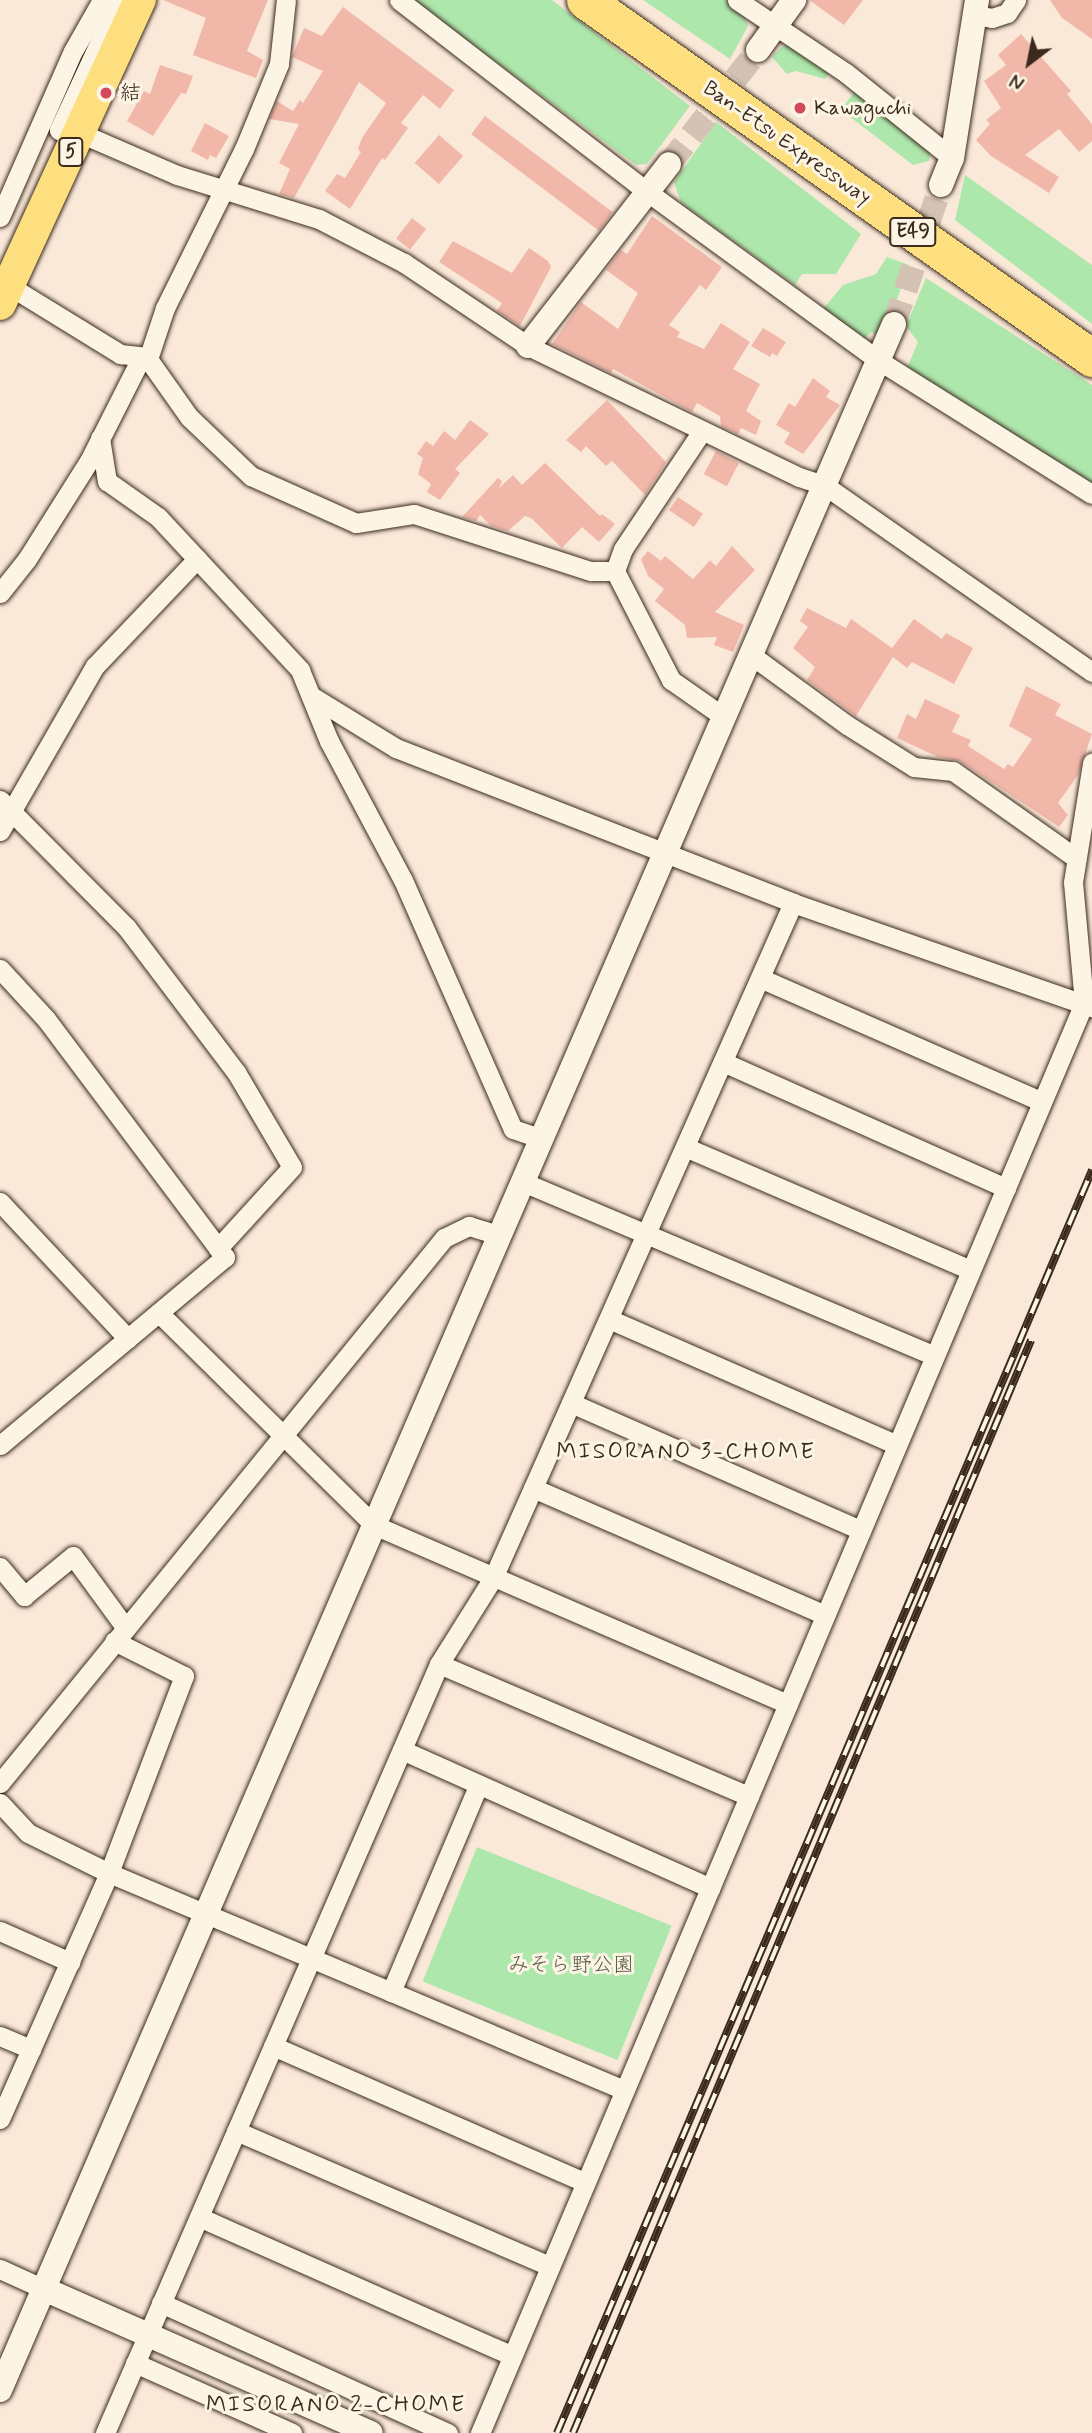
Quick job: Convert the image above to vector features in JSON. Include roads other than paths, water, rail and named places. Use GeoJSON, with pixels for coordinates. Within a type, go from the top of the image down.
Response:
{"type":"FeatureCollection","features":[{"type":"Feature","properties":{"kind":"highway","name":"Ban-Etsu Expressway"},"geometry":{"type":"LineString","coordinates":[[585,0],[1092,358]]}},
{"type":"Feature","properties":{"kind":"main road","name":"5"},"geometry":{"type":"LineString","coordinates":[[4,294],[140,0]]}},
{"type":"Feature","properties":{"kind":"street"},"geometry":{"type":"LineString","coordinates":[[0,217],[73,51],[102,0]]}},
{"type":"Feature","properties":{"kind":"street"},"geometry":{"type":"LineString","coordinates":[[119,0],[60,130],[80,133],[177,175],[319,219],[404,263],[528,346],[702,431],[824,485],[1092,672]]}},
{"type":"Feature","properties":{"kind":"street"},"geometry":{"type":"LineString","coordinates":[[0,593],[27,559],[100,438],[138,364],[148,358],[165,308],[225,188],[279,64],[286,0]]}},
{"type":"Feature","properties":{"kind":"street"},"geometry":{"type":"LineString","coordinates":[[400,0],[649,193],[878,360],[1092,494]]}},
{"type":"Feature","properties":{"kind":"street"},"geometry":{"type":"LineString","coordinates":[[737,0],[846,73],[952,158]]}},
{"type":"Feature","properties":{"kind":"street"},"geometry":{"type":"LineString","coordinates":[[758,50],[794,0]]}},
{"type":"Feature","properties":{"kind":"street"},"geometry":{"type":"LineString","coordinates":[[942,185],[952,158],[976,8],[999,16],[1016,0]]}},
{"type":"Feature","properties":{"kind":"street"},"geometry":{"type":"LineString","coordinates":[[528,346],[669,164]]}},
{"type":"Feature","properties":{"kind":"street"},"geometry":{"type":"LineString","coordinates":[[4,294],[120,354],[148,358],[189,417],[251,476],[356,523],[414,514],[591,571],[615,571]]}},
{"type":"Feature","properties":{"kind":"street"},"geometry":{"type":"LineString","coordinates":[[0,2390],[894,324]]}},
{"type":"Feature","properties":{"kind":"street"},"geometry":{"type":"LineString","coordinates":[[702,431],[623,549],[615,571],[671,680],[724,717]]}},
{"type":"Feature","properties":{"kind":"street"},"geometry":{"type":"LineString","coordinates":[[100,438],[107,481],[158,517],[300,670],[329,741],[403,880],[513,1129],[542,1139]]}},
{"type":"Feature","properties":{"kind":"street"},"geometry":{"type":"LineString","coordinates":[[0,831],[6,806],[95,666],[197,559]]}},
{"type":"Feature","properties":{"kind":"street"},"geometry":{"type":"LineString","coordinates":[[751,655],[847,725],[914,767],[953,771],[1076,858]]}},
{"type":"Feature","properties":{"kind":"street"},"geometry":{"type":"LineString","coordinates":[[313,697],[396,748],[793,903],[1088,1005]]}},
{"type":"Feature","properties":{"kind":"street"},"geometry":{"type":"LineString","coordinates":[[480,2433],[1042,1102],[1088,1005],[1073,881],[1092,763]]}},
{"type":"Feature","properties":{"kind":"street"},"geometry":{"type":"LineString","coordinates":[[6,806],[127,928],[236,1072],[292,1167],[218,1248]]}},
{"type":"Feature","properties":{"kind":"street"},"geometry":{"type":"LineString","coordinates":[[105,2433],[439,1664],[493,1578],[793,903]]}},
{"type":"Feature","properties":{"kind":"street"},"geometry":{"type":"LineString","coordinates":[[0,969],[46,1019],[225,1257],[0,1445]]}},
{"type":"Feature","properties":{"kind":"street"},"geometry":{"type":"LineString","coordinates":[[760,978],[1042,1102]]}},
{"type":"Feature","properties":{"kind":"street"},"geometry":{"type":"LineString","coordinates":[[723,1062],[1006,1188]]}},
{"type":"Feature","properties":{"kind":"street"},"geometry":{"type":"LineString","coordinates":[[685,1147],[971,1270]]}},
{"type":"Feature","properties":{"kind":"street"},"geometry":{"type":"LineString","coordinates":[[523,1182],[647,1232],[934,1356]]}},
{"type":"Feature","properties":{"kind":"street"},"geometry":{"type":"LineString","coordinates":[[0,1202],[128,1339]]}},
{"type":"Feature","properties":{"kind":"street"},"geometry":{"type":"LineString","coordinates":[[0,1783],[281,1434],[444,1238],[469,1226],[499,1235]]}},
{"type":"Feature","properties":{"kind":"street"},"geometry":{"type":"LineString","coordinates":[[159,1313],[374,1525],[788,1704]]}},
{"type":"Feature","properties":{"kind":"street"},"geometry":{"type":"LineString","coordinates":[[609,1319],[897,1445]]}},
{"type":"Feature","properties":{"kind":"street"},"geometry":{"type":"LineString","coordinates":[[571,1403],[861,1530]]}},
{"type":"Feature","properties":{"kind":"street"},"geometry":{"type":"LineString","coordinates":[[533,1488],[825,1615]]}},
{"type":"Feature","properties":{"kind":"street"},"geometry":{"type":"LineString","coordinates":[[0,1567],[24,1596],[73,1556],[120,1634],[184,1676],[109,1872],[0,2119]]}},
{"type":"Feature","properties":{"kind":"street"},"geometry":{"type":"LineString","coordinates":[[439,1664],[749,1796]]}},
{"type":"Feature","properties":{"kind":"street"},"geometry":{"type":"LineString","coordinates":[[402,1750],[710,1888]]}},
{"type":"Feature","properties":{"kind":"street"},"geometry":{"type":"LineString","coordinates":[[391,1992],[478,1786]]}},
{"type":"Feature","properties":{"kind":"street"},"geometry":{"type":"LineString","coordinates":[[0,1803],[28,1833],[109,1872],[624,2090]]}},
{"type":"Feature","properties":{"kind":"street"},"geometry":{"type":"LineString","coordinates":[[0,1931],[70,1962]]}},
{"type":"Feature","properties":{"kind":"street"},"geometry":{"type":"LineString","coordinates":[[0,2036],[31,2049]]}},
{"type":"Feature","properties":{"kind":"street"},"geometry":{"type":"LineString","coordinates":[[273,2046],[585,2182]]}},
{"type":"Feature","properties":{"kind":"street"},"geometry":{"type":"LineString","coordinates":[[236,2131],[550,2266]]}},
{"type":"Feature","properties":{"kind":"street"},"geometry":{"type":"LineString","coordinates":[[199,2217],[512,2356]]}},
{"type":"Feature","properties":{"kind":"street"},"geometry":{"type":"LineString","coordinates":[[0,2269],[371,2433]]}},
{"type":"Feature","properties":{"kind":"street"},"geometry":{"type":"LineString","coordinates":[[162,2303],[448,2433]]}},
{"type":"Feature","properties":{"kind":"street"},"geometry":{"type":"LineString","coordinates":[[135,2363],[292,2433]]}},
{"type":"Feature","properties":{"kind":"tunnel"},"geometry":{"type":"LineString","coordinates":[[669,164],[758,50]]}},
{"type":"Feature","properties":{"kind":"tunnel"},"geometry":{"type":"LineString","coordinates":[[894,324],[941,185]]}},
{"type":"Feature","properties":{"kind":"railway"},"geometry":{"type":"LineString","coordinates":[[557,2433],[1092,1170]]}},
{"type":"Feature","properties":{"kind":"railway"},"geometry":{"type":"LineString","coordinates":[[573,2433],[1031,1340]]}},
{"type":"Feature","properties":{"kind":"place","name":"結"},"geometry":{"type":"Point","coordinates":[106,93]}},
{"type":"Feature","properties":{"kind":"place","name":"Kawaguchi"},"geometry":{"type":"Point","coordinates":[800,108]}},
{"type":"Feature","properties":{"kind":"district","name":"MISORANO 3-CHOME"},"geometry":{"type":"Point","coordinates":[686,1452]}},
{"type":"Feature","properties":{"kind":"district","name":"MISORANO 2-CHOME"},"geometry":{"type":"Point","coordinates":[336,2405]}},
{"type":"Feature","properties":{"kind":"park label","name":"みそら野公園"},"geometry":{"type":"Point","coordinates":[571,1965]}}]}
